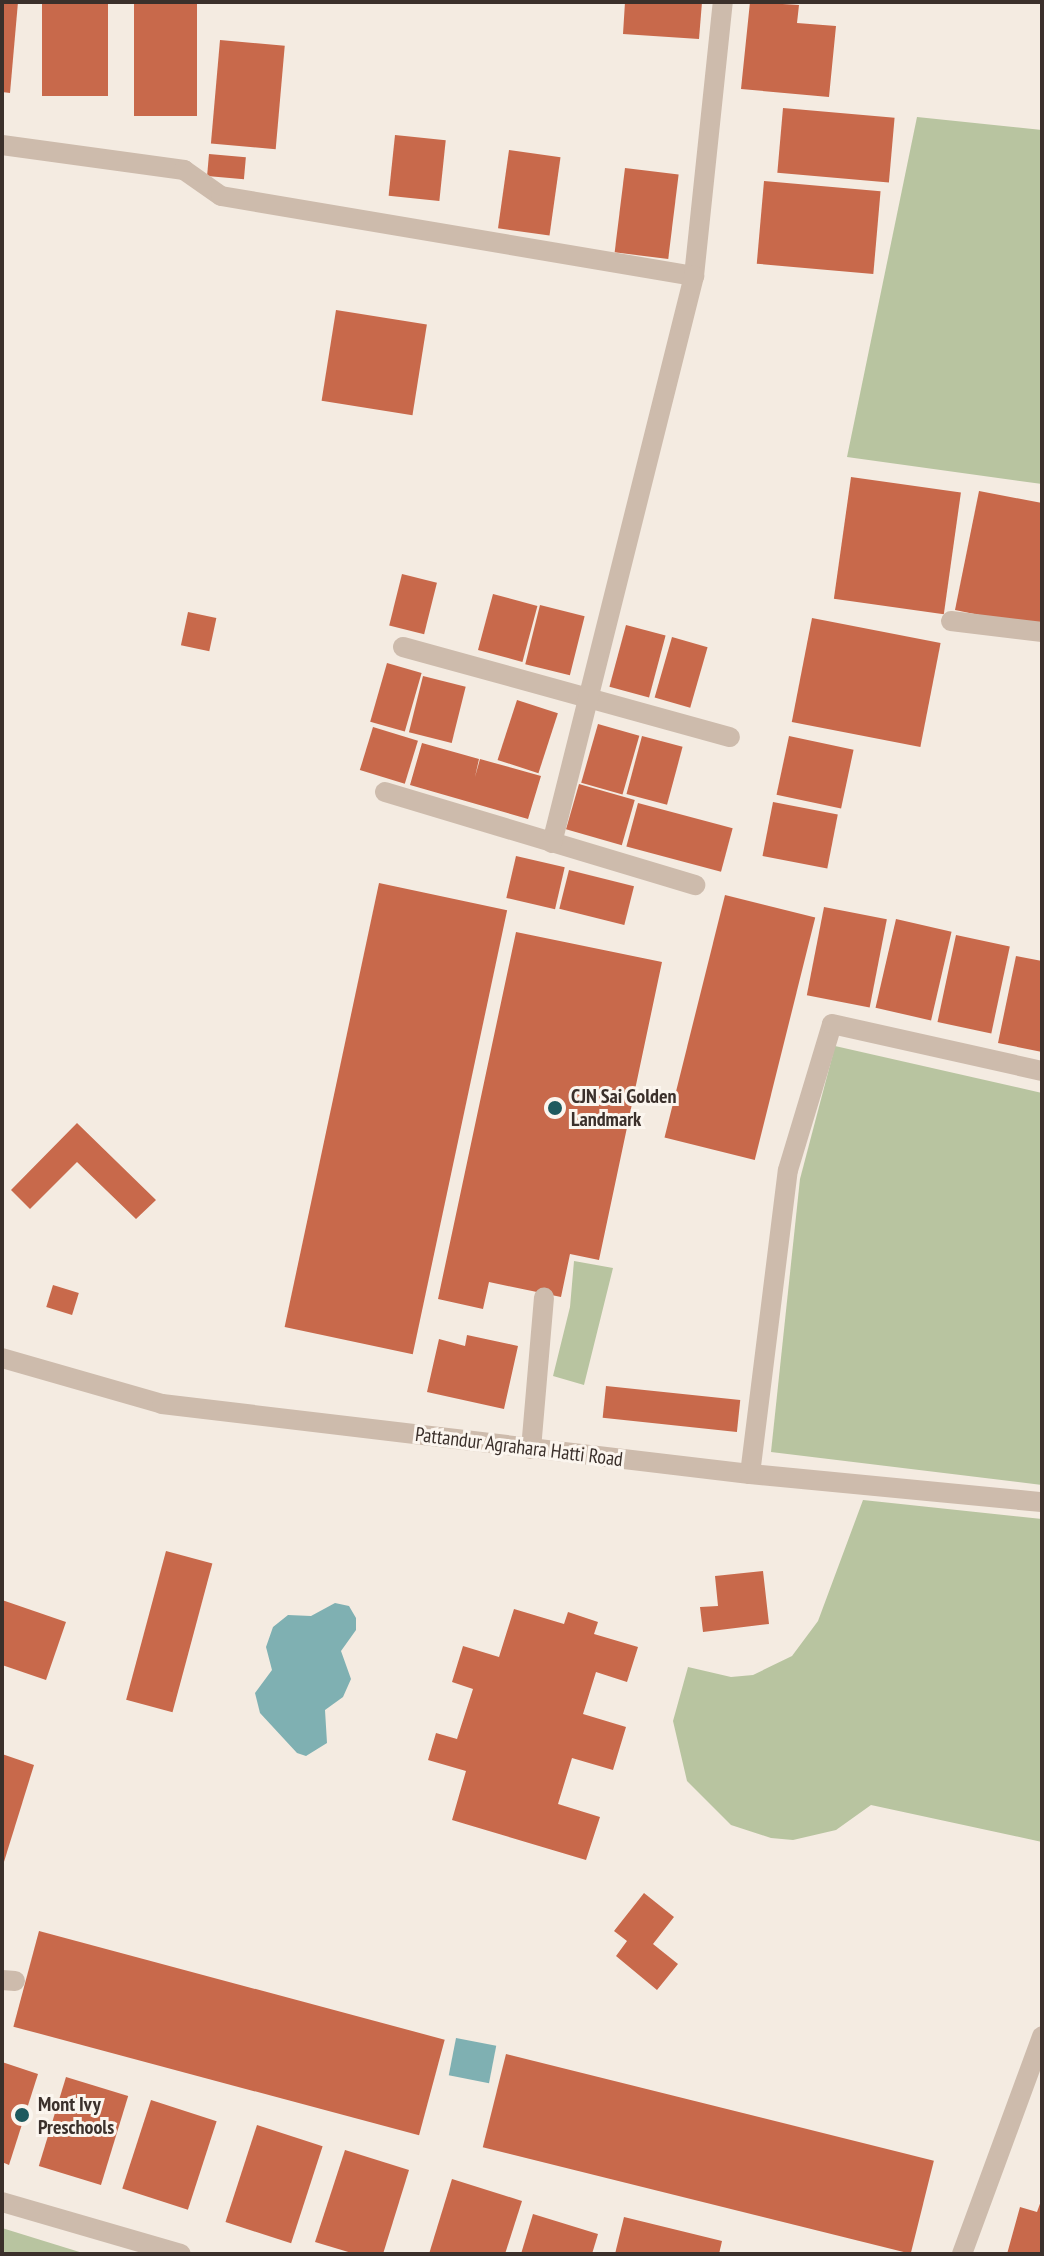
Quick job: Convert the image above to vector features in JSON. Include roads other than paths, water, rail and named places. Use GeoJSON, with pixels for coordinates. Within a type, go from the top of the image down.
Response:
{"type":"FeatureCollection","features":[{"type":"Feature","properties":{"kind":"street"},"geometry":{"type":"LineString","coordinates":[[552,843],[694,276],[723,2]]}},
{"type":"Feature","properties":{"kind":"street"},"geometry":{"type":"LineString","coordinates":[[2,145],[184,170],[221,196],[694,276]]}},
{"type":"Feature","properties":{"kind":"street"},"geometry":{"type":"LineString","coordinates":[[951,621],[1042,632]]}},
{"type":"Feature","properties":{"kind":"street"},"geometry":{"type":"LineString","coordinates":[[403,647],[730,737]]}},
{"type":"Feature","properties":{"kind":"street"},"geometry":{"type":"LineString","coordinates":[[385,792],[695,885]]}},
{"type":"Feature","properties":{"kind":"street"},"geometry":{"type":"LineString","coordinates":[[750,1474],[788,1170],[832,1024],[1042,1071]]}},
{"type":"Feature","properties":{"kind":"street"},"geometry":{"type":"LineString","coordinates":[[531,1449],[544,1298]]}},
{"type":"Feature","properties":{"kind":"street","name":"Pattandur Agrahara Hatti Road"},"geometry":{"type":"LineString","coordinates":[[2,1358],[162,1404],[750,1474],[1042,1502]]}},
{"type":"Feature","properties":{"kind":"street"},"geometry":{"type":"LineString","coordinates":[[962,2254],[1042,2036]]}},
{"type":"Feature","properties":{"kind":"street"},"geometry":{"type":"LineString","coordinates":[[2,2202],[181,2254]]}},
{"type":"Feature","properties":{"kind":"water"},"geometry":{"type":"Polygon","coordinates":[[[335,1603],[349,1606],[356,1618],[356,1630],[341,1651],[351,1679],[343,1697],[325,1710],[327,1743],[306,1756],[297,1753],[260,1713],[255,1693],[272,1670],[266,1647],[273,1627],[288,1615],[311,1616],[335,1603]]]}},
{"type":"Feature","properties":{"kind":"water"},"geometry":{"type":"Polygon","coordinates":[[[456,2038],[496,2046],[489,2083],[449,2075],[456,2038]]]}},
{"type":"Feature","properties":{"kind":"place","name":"CJN Sai Golden Landmark"},"geometry":{"type":"Point","coordinates":[555,1108]}},
{"type":"Feature","properties":{"kind":"place","name":"Mont Ivy Preschools"},"geometry":{"type":"Point","coordinates":[22,2115]}}]}
